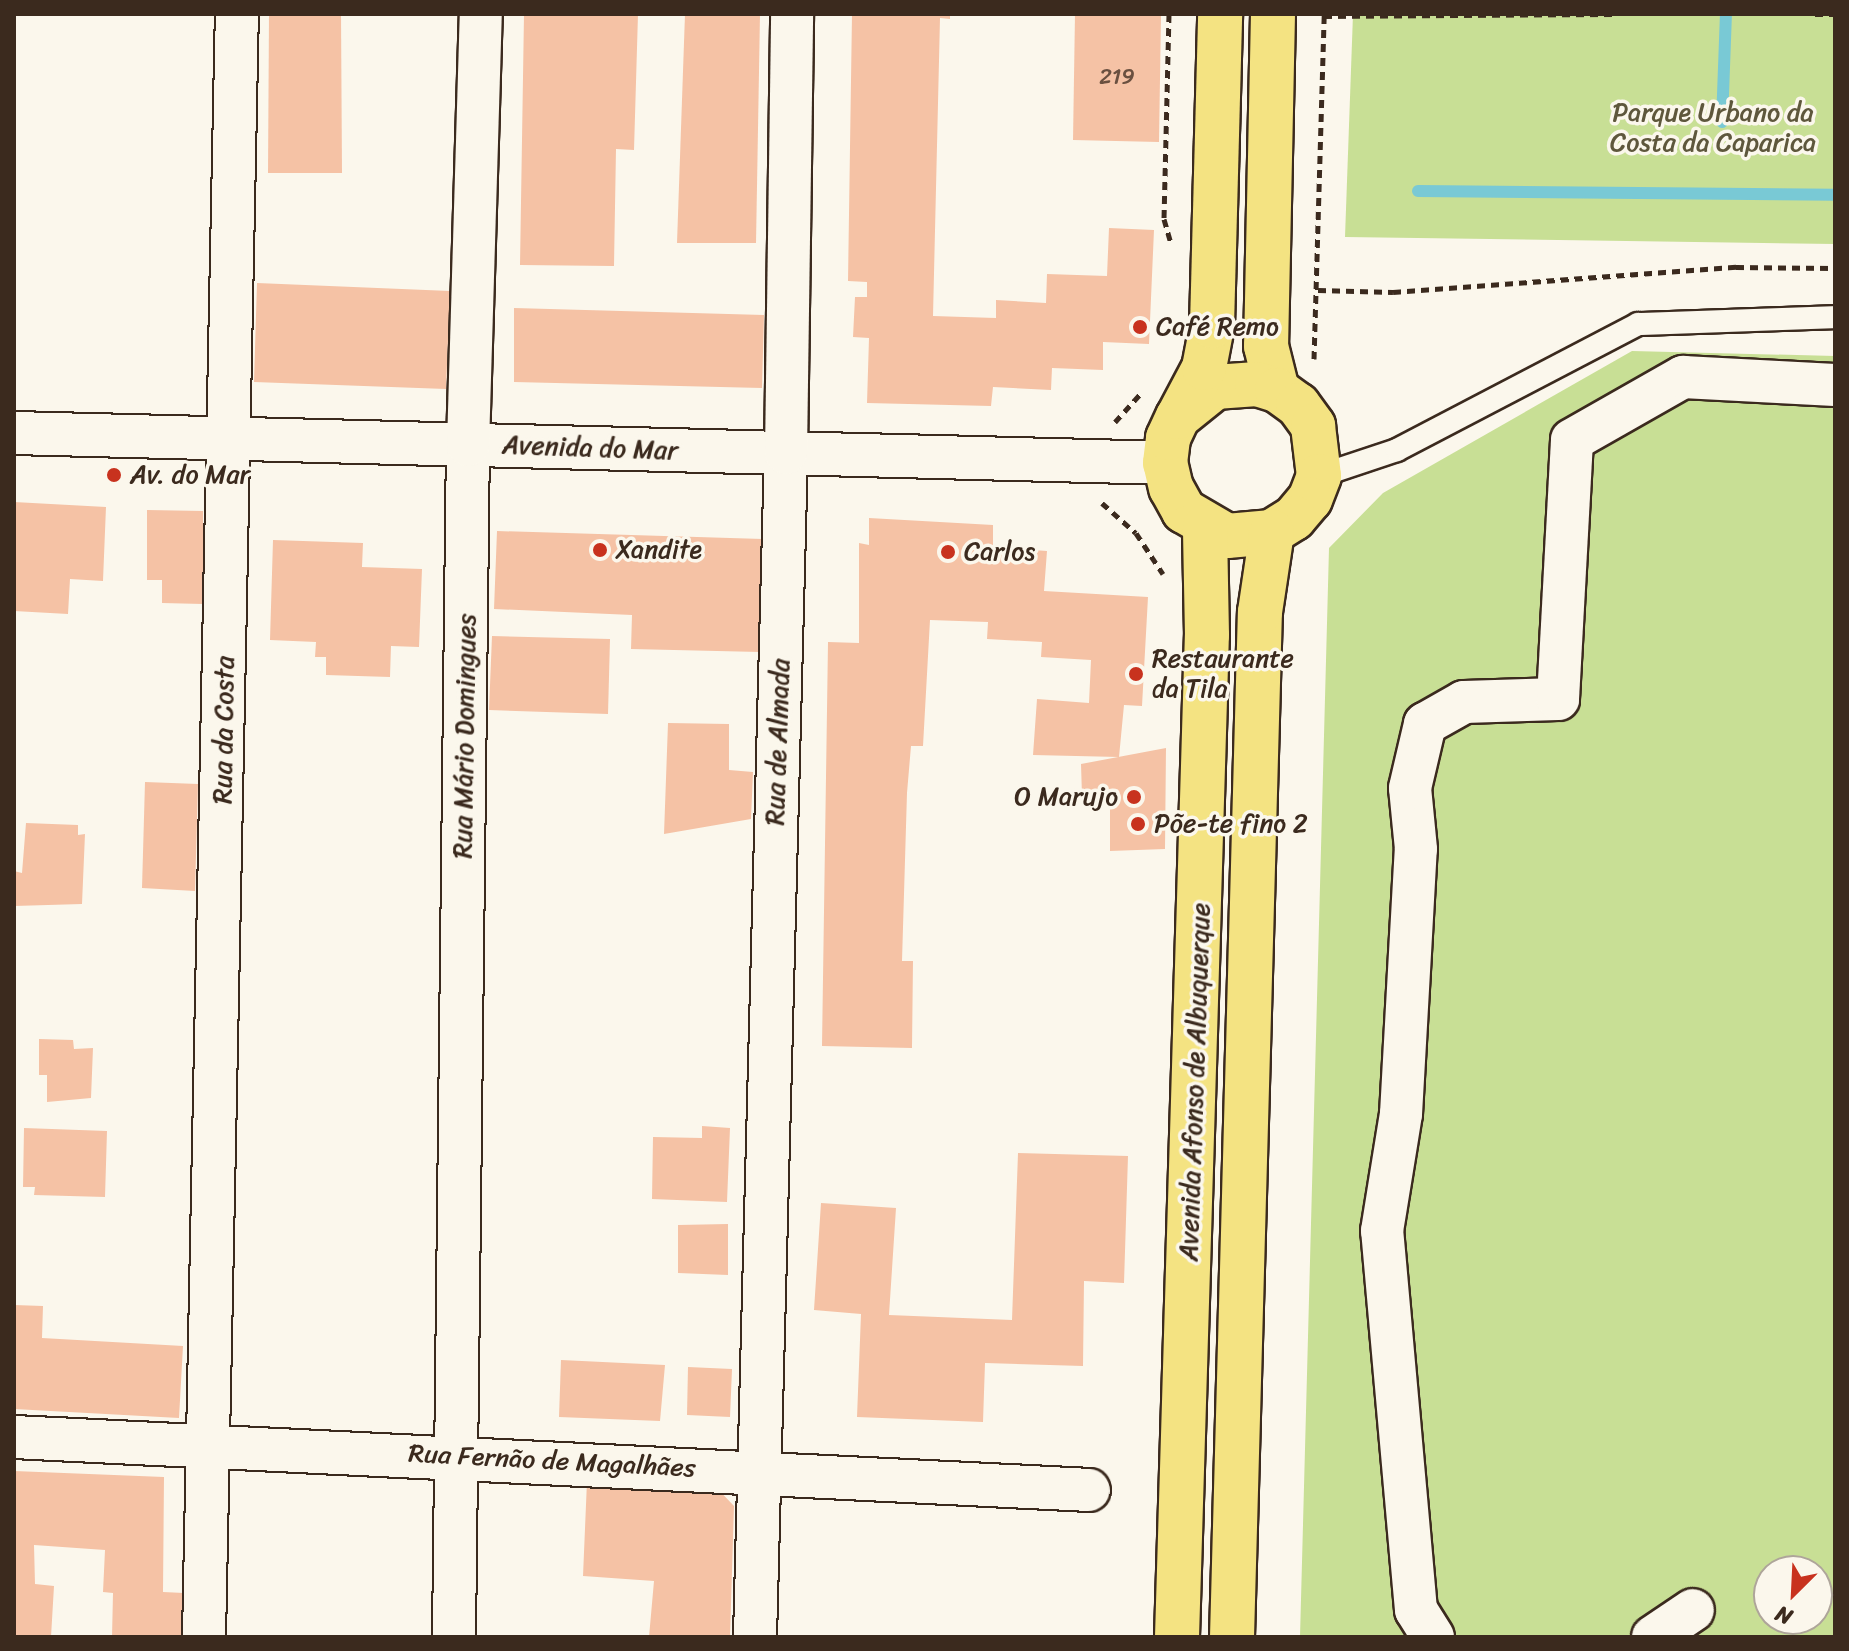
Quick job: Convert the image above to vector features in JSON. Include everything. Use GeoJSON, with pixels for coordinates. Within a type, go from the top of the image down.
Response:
{"type":"FeatureCollection","features":[{"type":"Feature","properties":{"kind":"main road"},"geometry":{"type":"LineString","coordinates":[[1220,14],[1212,326],[1204,368],[1178,417],[1165,463],[1171,488],[1184,511],[1205,527],[1250,537],[1272,532],[1294,518],[1310,499],[1319,476],[1313,426],[1298,405],[1295,383],[1266,346],[1273,14]]}},
{"type":"Feature","properties":{"kind":"main road"},"geometry":{"type":"LineString","coordinates":[[1178,417],[1215,387],[1236,382],[1295,383]]}},
{"type":"Feature","properties":{"kind":"main road","name":"Avenida Afonso de Albuquerque"},"geometry":{"type":"LineString","coordinates":[[1177,1637],[1207,635],[1205,527]]}},
{"type":"Feature","properties":{"kind":"main road","name":"Avenida Afonso de Albuquerque"},"geometry":{"type":"LineString","coordinates":[[1232,1637],[1260,612],[1272,532]]}},
{"type":"Feature","properties":{"kind":"street","name":"Rua da Costa"},"geometry":{"type":"LineString","coordinates":[[204,1637],[237,14]]}},
{"type":"Feature","properties":{"kind":"street","name":"Rua Mário Domingues"},"geometry":{"type":"LineString","coordinates":[[454,1637],[459,1457],[468,445],[481,14]]}},
{"type":"Feature","properties":{"kind":"street","name":"Rua de Almada"},"geometry":{"type":"LineString","coordinates":[[755,1637],[786,453],[792,14]]}},
{"type":"Feature","properties":{"kind":"street"},"geometry":{"type":"LineString","coordinates":[[1433,1637],[1416,1610],[1382,1231],[1401,1114],[1416,849],[1410,788],[1425,724],[1464,702],[1558,699],[1572,440],[1683,377],[1835,385]]}},
{"type":"Feature","properties":{"kind":"street","name":"Avenida do Mar"},"geometry":{"type":"LineString","coordinates":[[14,433],[1165,463]]}},
{"type":"Feature","properties":{"kind":"street","name":"Rua Fernão de Magalhães"},"geometry":{"type":"LineString","coordinates":[[14,1437],[758,1470],[1089,1490]]}},
{"type":"Feature","properties":{"kind":"street"},"geometry":{"type":"LineString","coordinates":[[1653,1637],[1687,1624]]}},
{"type":"Feature","properties":{"kind":"lane"},"geometry":{"type":"LineString","coordinates":[[1319,476],[1397,450],[1638,324],[1835,317]]}},
{"type":"Feature","properties":{"kind":"path"},"geometry":{"type":"LineString","coordinates":[[1169,14],[1164,219],[1175,258]]}},
{"type":"Feature","properties":{"kind":"path"},"geometry":{"type":"LineString","coordinates":[[1295,383],[1318,290],[1324,15],[1616,14]]}},
{"type":"Feature","properties":{"kind":"path"},"geometry":{"type":"LineString","coordinates":[[1815,14],[1835,14]]}},
{"type":"Feature","properties":{"kind":"path"},"geometry":{"type":"LineString","coordinates":[[1318,290],[1393,292],[1736,267],[1835,268]]}},
{"type":"Feature","properties":{"kind":"path"},"geometry":{"type":"LineString","coordinates":[[1113,425],[1150,383]]}},
{"type":"Feature","properties":{"kind":"green space","name":"Parque Urbano da Costa da Caparica"},"geometry":{"type":"Polygon","coordinates":[[[1353,14],[1835,14],[1835,244],[1345,237],[1353,14]]]}},
{"type":"Feature","properties":{"kind":"green space"},"geometry":{"type":"Polygon","coordinates":[[[1632,351],[1835,356],[1835,1637],[1300,1637],[1329,548],[1383,493],[1632,351]]]}},
{"type":"Feature","properties":{"kind":"building"},"geometry":{"type":"Polygon","coordinates":[[[269,14],[341,14],[342,173],[268,173],[269,14]]]}},
{"type":"Feature","properties":{"kind":"building"},"geometry":{"type":"Polygon","coordinates":[[[524,14],[638,14],[634,150],[616,149],[614,266],[520,265],[524,14]]]}},
{"type":"Feature","properties":{"kind":"building"},"geometry":{"type":"Polygon","coordinates":[[[685,14],[760,14],[756,243],[677,243],[685,14]]]}},
{"type":"Feature","properties":{"kind":"building"},"geometry":{"type":"Polygon","coordinates":[[[852,14],[950,14],[950,19],[940,18],[933,316],[996,318],[996,300],[1046,303],[1047,274],[1107,276],[1109,228],[1154,230],[1149,344],[1103,342],[1103,370],[1052,368],[1051,390],[993,387],[991,406],[867,403],[869,338],[853,337],[855,297],[867,297],[867,282],[848,281],[852,14]]]}},
{"type":"Feature","properties":{"kind":"building"},"geometry":{"type":"Polygon","coordinates":[[[1075,14],[1161,14],[1159,142],[1073,140],[1075,14]]]}},
{"type":"Feature","properties":{"kind":"building"},"geometry":{"type":"Polygon","coordinates":[[[257,283],[450,291],[446,389],[254,382],[257,283]]]}},
{"type":"Feature","properties":{"kind":"building"},"geometry":{"type":"Polygon","coordinates":[[[514,308],[764,315],[762,388],[514,382],[514,308]]]}},
{"type":"Feature","properties":{"kind":"building"},"geometry":{"type":"Polygon","coordinates":[[[14,502],[106,507],[103,581],[70,579],[68,614],[14,611],[14,502]]]}},
{"type":"Feature","properties":{"kind":"building"},"geometry":{"type":"Polygon","coordinates":[[[147,510],[203,511],[203,604],[162,603],[162,580],[147,580],[147,510]]]}},
{"type":"Feature","properties":{"kind":"building"},"geometry":{"type":"Polygon","coordinates":[[[869,518],[993,525],[993,547],[1047,551],[1044,591],[1148,597],[1142,706],[1124,705],[1119,757],[1033,755],[1037,699],[1089,703],[1091,660],[1041,657],[1042,642],[987,639],[988,622],[930,620],[923,746],[911,746],[907,793],[902,961],[913,961],[912,1048],[822,1046],[828,642],[859,643],[859,543],[869,545],[869,518]]]}},
{"type":"Feature","properties":{"kind":"building"},"geometry":{"type":"Polygon","coordinates":[[[497,531],[763,539],[760,652],[631,649],[632,615],[494,609],[497,531]]]}},
{"type":"Feature","properties":{"kind":"building"},"geometry":{"type":"Polygon","coordinates":[[[273,540],[363,543],[362,567],[422,569],[419,647],[391,646],[390,677],[326,675],[326,657],[315,657],[316,642],[270,640],[273,540]]]}},
{"type":"Feature","properties":{"kind":"building"},"geometry":{"type":"Polygon","coordinates":[[[492,636],[610,639],[608,714],[489,710],[492,636]]]}},
{"type":"Feature","properties":{"kind":"building"},"geometry":{"type":"Polygon","coordinates":[[[668,723],[729,724],[729,770],[753,772],[751,819],[664,834],[668,723]]]}},
{"type":"Feature","properties":{"kind":"building","name":"Põe-te fino 2"},"geometry":{"type":"Polygon","coordinates":[[[1166,748],[1165,849],[1110,851],[1110,798],[1082,796],[1081,764],[1166,748]]]}},
{"type":"Feature","properties":{"kind":"building"},"geometry":{"type":"Polygon","coordinates":[[[145,782],[198,784],[195,891],[142,888],[145,782]]]}},
{"type":"Feature","properties":{"kind":"building"},"geometry":{"type":"Polygon","coordinates":[[[26,823],[78,825],[78,835],[85,834],[82,904],[14,906],[14,871],[22,873],[26,823]]]}},
{"type":"Feature","properties":{"kind":"building"},"geometry":{"type":"Polygon","coordinates":[[[39,1039],[73,1040],[74,1049],[93,1048],[91,1098],[47,1102],[47,1075],[39,1075],[39,1039]]]}},
{"type":"Feature","properties":{"kind":"building"},"geometry":{"type":"Polygon","coordinates":[[[702,1126],[730,1128],[727,1202],[652,1199],[653,1137],[702,1138],[702,1126]]]}},
{"type":"Feature","properties":{"kind":"building"},"geometry":{"type":"Polygon","coordinates":[[[24,1128],[107,1131],[105,1197],[34,1195],[35,1187],[23,1187],[24,1128]]]}},
{"type":"Feature","properties":{"kind":"building"},"geometry":{"type":"Polygon","coordinates":[[[1018,1153],[1128,1156],[1124,1283],[1084,1281],[1083,1366],[985,1363],[983,1422],[857,1417],[861,1314],[814,1310],[821,1203],[896,1208],[889,1315],[1012,1320],[1018,1153]]]}},
{"type":"Feature","properties":{"kind":"building"},"geometry":{"type":"Polygon","coordinates":[[[728,1224],[728,1275],[678,1273],[678,1225],[728,1224]]]}},
{"type":"Feature","properties":{"kind":"building"},"geometry":{"type":"Polygon","coordinates":[[[14,1305],[43,1306],[42,1338],[183,1346],[179,1418],[14,1409],[14,1305]]]}},
{"type":"Feature","properties":{"kind":"building"},"geometry":{"type":"Polygon","coordinates":[[[561,1360],[665,1365],[660,1421],[559,1417],[561,1360]]]}},
{"type":"Feature","properties":{"kind":"building"},"geometry":{"type":"Polygon","coordinates":[[[688,1367],[732,1369],[730,1417],[687,1415],[688,1367]]]}},
{"type":"Feature","properties":{"kind":"building"},"geometry":{"type":"Polygon","coordinates":[[[14,1471],[164,1477],[163,1592],[184,1593],[182,1637],[112,1637],[113,1593],[103,1592],[105,1550],[34,1545],[35,1584],[54,1586],[51,1637],[14,1637],[14,1471]]]}},
{"type":"Feature","properties":{"kind":"building"},"geometry":{"type":"Polygon","coordinates":[[[587,1481],[712,1483],[734,1506],[730,1637],[649,1637],[654,1581],[583,1576],[587,1481]]]}},
{"type":"Feature","properties":{"kind":"waterway"},"geometry":{"type":"LineString","coordinates":[[1722,122],[1726,14]]}},
{"type":"Feature","properties":{"kind":"waterway"},"geometry":{"type":"LineString","coordinates":[[1418,191],[1835,195]]}},
{"type":"Feature","properties":{"kind":"place","name":"Café Remo"},"geometry":{"type":"Point","coordinates":[1140,327]}},
{"type":"Feature","properties":{"kind":"place","name":"Av. do Mar"},"geometry":{"type":"Point","coordinates":[114,475]}},
{"type":"Feature","properties":{"kind":"place","name":"Xandite"},"geometry":{"type":"Point","coordinates":[600,550]}},
{"type":"Feature","properties":{"kind":"place","name":"Carlos"},"geometry":{"type":"Point","coordinates":[948,552]}},
{"type":"Feature","properties":{"kind":"place","name":"Restaurante da Tila"},"geometry":{"type":"Point","coordinates":[1136,674]}},
{"type":"Feature","properties":{"kind":"place","name":"O Marujo"},"geometry":{"type":"Point","coordinates":[1134,797]}},
{"type":"Feature","properties":{"kind":"place","name":"Põe-te fino 2"},"geometry":{"type":"Point","coordinates":[1138,824]}}]}
